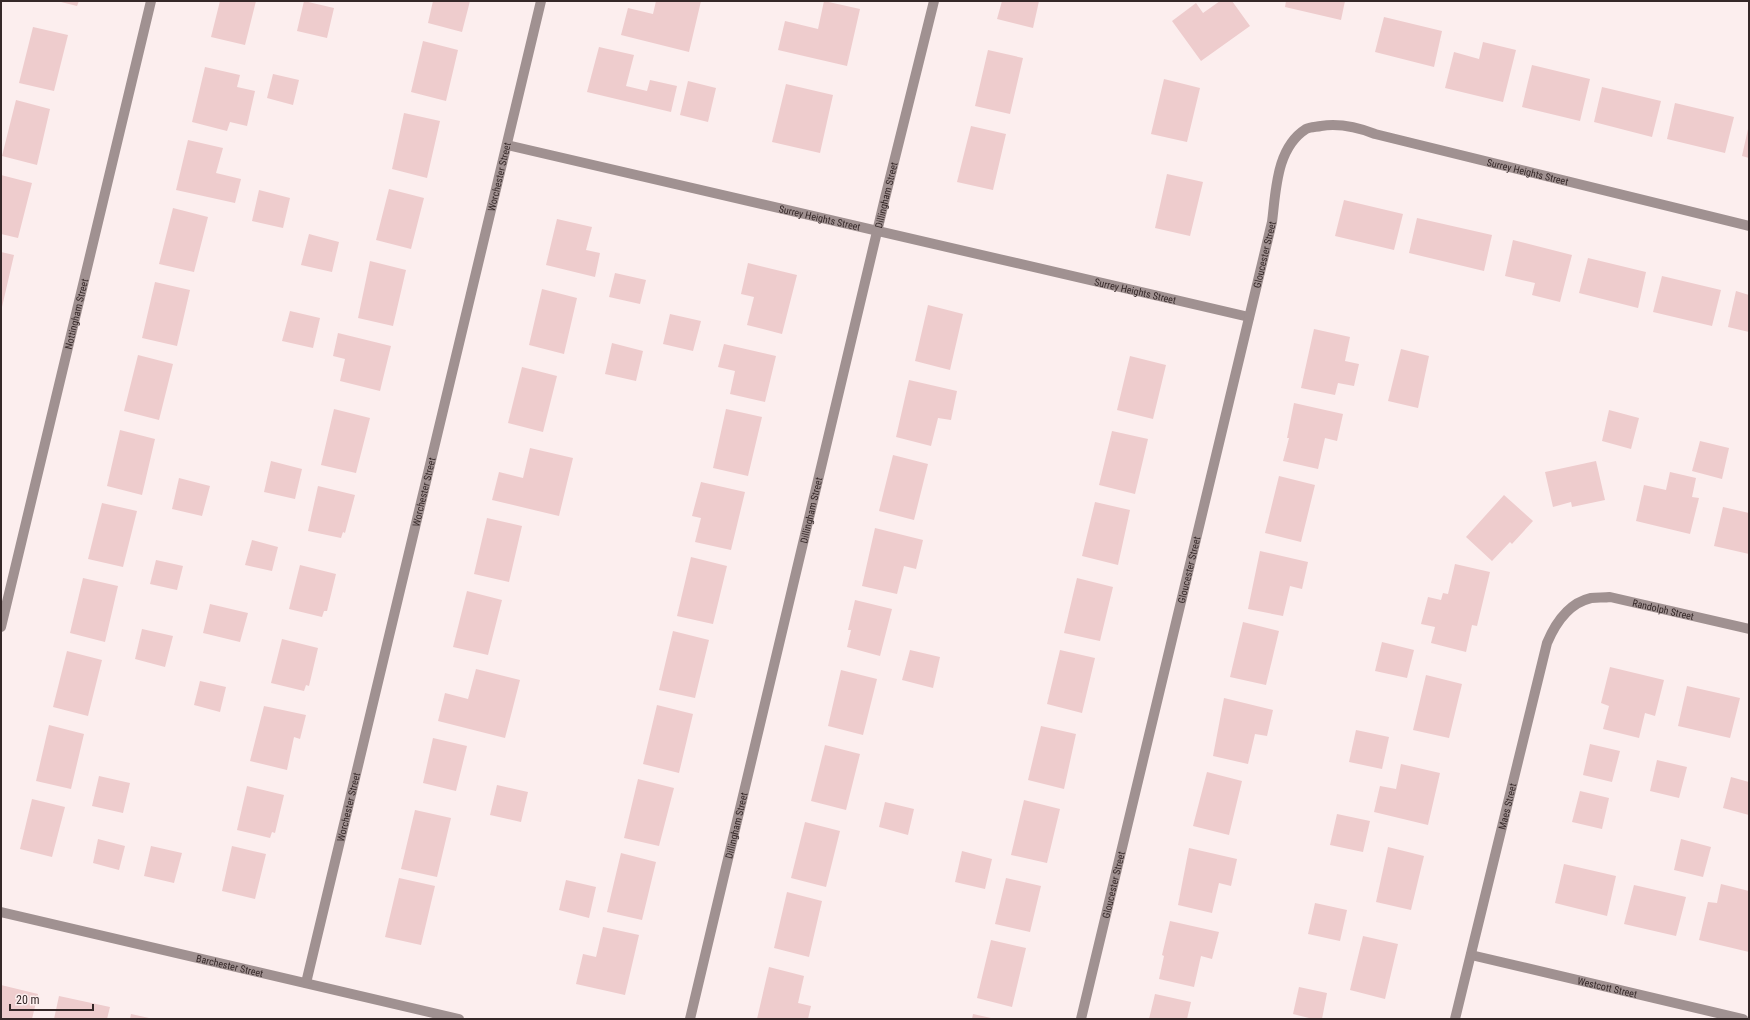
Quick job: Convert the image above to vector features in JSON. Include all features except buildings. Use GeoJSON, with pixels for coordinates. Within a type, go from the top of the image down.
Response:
{"type":"FeatureCollection","features":[{"type":"Feature","properties":{"kind":"street","name":"Nottingham Street"},"geometry":{"type":"LineString","coordinates":[[1,627],[151,1]]}},
{"type":"Feature","properties":{"kind":"street","name":"Worchester Street"},"geometry":{"type":"LineString","coordinates":[[306,983],[541,1]]}},
{"type":"Feature","properties":{"kind":"street","name":"Dillingham Street"},"geometry":{"type":"LineString","coordinates":[[690,1019],[934,1]]}},
{"type":"Feature","properties":{"kind":"street","name":"Surrey Heights Street"},"geometry":{"type":"LineString","coordinates":[[1307,128],[1333,124],[1357,127],[1375,134],[1749,226]]}},
{"type":"Feature","properties":{"kind":"street","name":"Gloucester Street"},"geometry":{"type":"LineString","coordinates":[[1080,1019],[1272,222],[1280,169],[1288,147],[1297,136],[1307,128]]}},
{"type":"Feature","properties":{"kind":"street","name":"Surrey Heights Street"},"geometry":{"type":"LineString","coordinates":[[507,145],[1249,317]]}},
{"type":"Feature","properties":{"kind":"street","name":"Randolph Street"},"geometry":{"type":"LineString","coordinates":[[1578,604],[1591,598],[1610,597],[1749,629]]}},
{"type":"Feature","properties":{"kind":"street","name":"Maes Street"},"geometry":{"type":"LineString","coordinates":[[1455,1019],[1547,643],[1553,628],[1563,615],[1578,604]]}},
{"type":"Feature","properties":{"kind":"street","name":"Barchester Street"},"geometry":{"type":"LineString","coordinates":[[1,912],[455,1019]]}},
{"type":"Feature","properties":{"kind":"street","name":"Westcott Street"},"geometry":{"type":"LineString","coordinates":[[1471,955],[1743,1019]]}}]}
